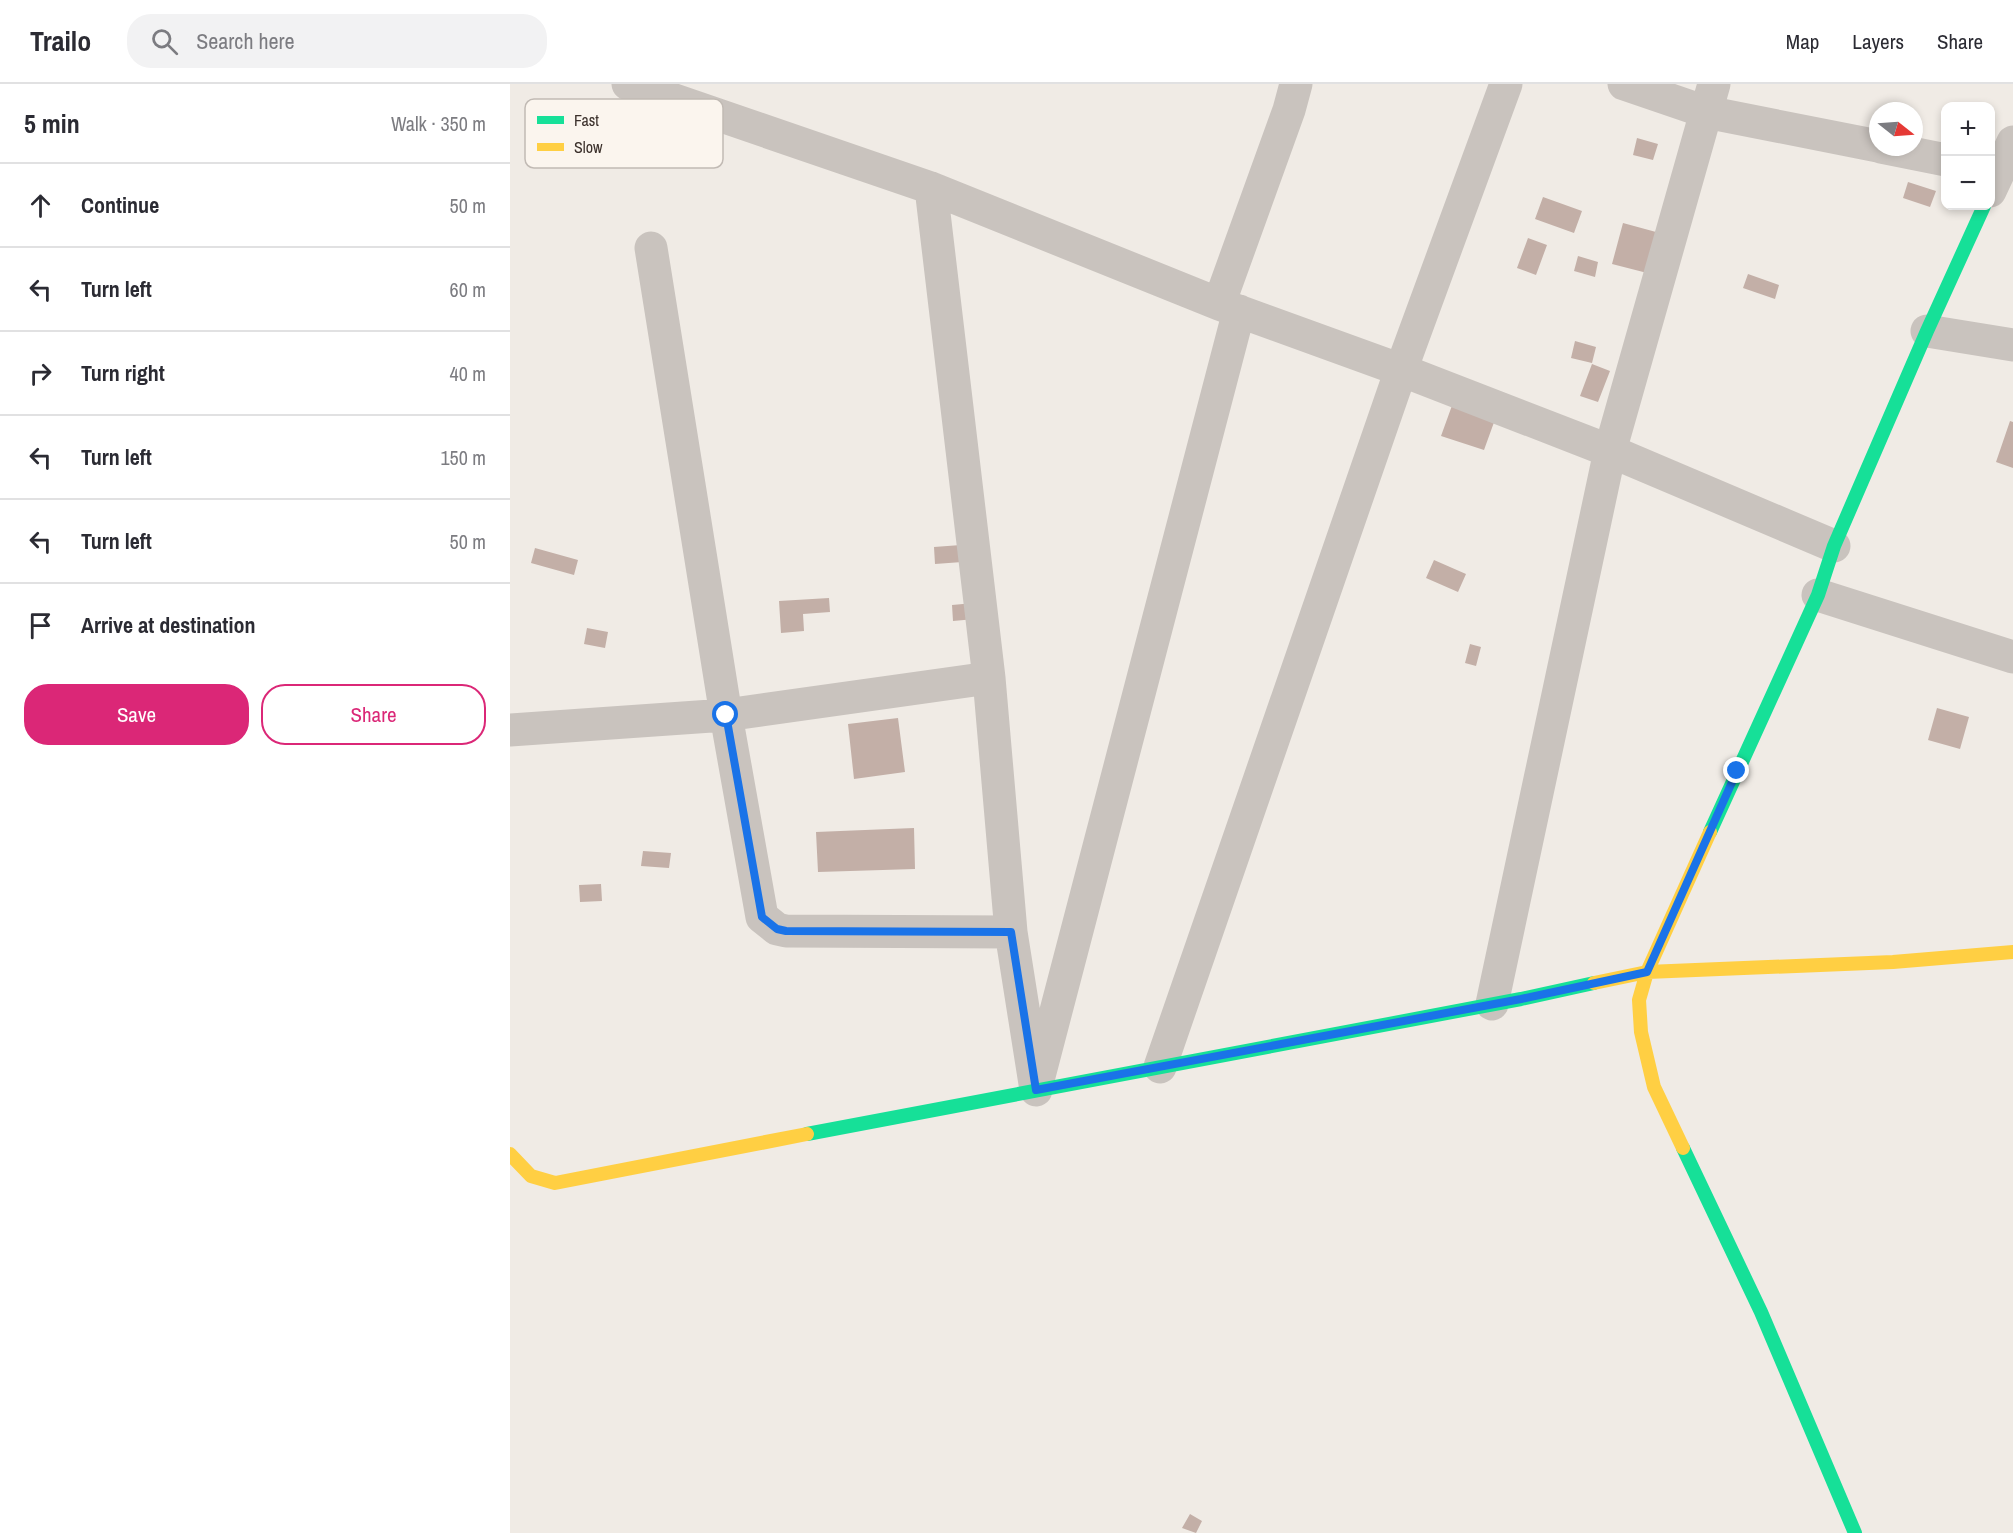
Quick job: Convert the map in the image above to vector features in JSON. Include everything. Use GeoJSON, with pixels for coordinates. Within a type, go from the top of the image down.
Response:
{"type":"FeatureCollection","features":[{"type":"Feature","properties":{"kind":"street"},"geometry":{"type":"LineString","coordinates":[[628,84],[672,99]]}},
{"type":"Feature","properties":{"kind":"street"},"geometry":{"type":"LineString","coordinates":[[1036,1090],[1229,308],[1296,84]]}},
{"type":"Feature","properties":{"kind":"street"},"geometry":{"type":"LineString","coordinates":[[1160,1066],[1401,370],[1506,84]]}},
{"type":"Feature","properties":{"kind":"street"},"geometry":{"type":"LineString","coordinates":[[1624,84],[1710,98],[1869,144]]}},
{"type":"Feature","properties":{"kind":"street"},"geometry":{"type":"LineString","coordinates":[[1492,1004],[1610,451],[1710,98]]}},
{"type":"Feature","properties":{"kind":"street"},"geometry":{"type":"LineString","coordinates":[[723,117],[931,188],[1229,308],[1401,370],[1610,451],[1834,546]]}},
{"type":"Feature","properties":{"kind":"street"},"geometry":{"type":"LineString","coordinates":[[1995,175],[2013,142]]}},
{"type":"Feature","properties":{"kind":"street"},"geometry":{"type":"LineString","coordinates":[[1923,155],[1941,159]]}},
{"type":"Feature","properties":{"kind":"street"},"geometry":{"type":"LineString","coordinates":[[931,188],[989,678],[1011,932],[1036,1090]]}},
{"type":"Feature","properties":{"kind":"street"},"geometry":{"type":"LineString","coordinates":[[1856,1533],[1761,1312],[1654,1087],[1641,1032],[1639,1000],[1647,972],[1818,595],[1834,546],[1982,210]]}},
{"type":"Feature","properties":{"kind":"street"},"geometry":{"type":"LineString","coordinates":[[651,248],[726,715],[762,917],[777,929],[786,931],[1011,932]]}},
{"type":"Feature","properties":{"kind":"street"},"geometry":{"type":"LineString","coordinates":[[1927,331],[2013,345]]}},
{"type":"Feature","properties":{"kind":"street"},"geometry":{"type":"LineString","coordinates":[[1818,595],[2013,657]]}},
{"type":"Feature","properties":{"kind":"street"},"geometry":{"type":"LineString","coordinates":[[510,730],[726,715],[989,678]]}},
{"type":"Feature","properties":{"kind":"street"},"geometry":{"type":"LineString","coordinates":[[510,1154],[531,1176],[555,1183],[1492,1004],[1647,972],[1893,962],[2013,952]]}},
{"type":"Feature","properties":{"kind":"building"},"geometry":{"type":"Polygon","coordinates":[[[1637,138],[1658,144],[1653,160],[1633,155],[1637,138]]]}},
{"type":"Feature","properties":{"kind":"building"},"geometry":{"type":"Polygon","coordinates":[[[1908,182],[1936,191],[1930,207],[1903,198],[1908,182]]]}},
{"type":"Feature","properties":{"kind":"building"},"geometry":{"type":"Polygon","coordinates":[[[1543,197],[1582,211],[1574,233],[1535,219],[1543,197]]]}},
{"type":"Feature","properties":{"kind":"building"},"geometry":{"type":"Polygon","coordinates":[[[1623,223],[1667,235],[1655,275],[1612,264],[1623,223]]]}},
{"type":"Feature","properties":{"kind":"building"},"geometry":{"type":"Polygon","coordinates":[[[1528,238],[1547,245],[1536,275],[1517,268],[1528,238]]]}},
{"type":"Feature","properties":{"kind":"building"},"geometry":{"type":"Polygon","coordinates":[[[1578,256],[1598,262],[1595,277],[1574,271],[1578,256]]]}},
{"type":"Feature","properties":{"kind":"building"},"geometry":{"type":"Polygon","coordinates":[[[1748,274],[1779,285],[1775,299],[1743,288],[1748,274]]]}},
{"type":"Feature","properties":{"kind":"building"},"geometry":{"type":"Polygon","coordinates":[[[1575,341],[1596,347],[1592,363],[1571,358],[1575,341]]]}},
{"type":"Feature","properties":{"kind":"building"},"geometry":{"type":"Polygon","coordinates":[[[1592,364],[1610,371],[1598,402],[1580,396],[1592,364]]]}},
{"type":"Feature","properties":{"kind":"building"},"geometry":{"type":"Polygon","coordinates":[[[1454,400],[1497,414],[1484,450],[1441,436],[1454,400]]]}},
{"type":"Feature","properties":{"kind":"building"},"geometry":{"type":"Polygon","coordinates":[[[2010,421],[2013,422],[2013,468],[1996,462],[2010,421]]]}},
{"type":"Feature","properties":{"kind":"building"},"geometry":{"type":"Polygon","coordinates":[[[961,545],[962,562],[935,564],[934,547],[961,545]]]}},
{"type":"Feature","properties":{"kind":"building"},"geometry":{"type":"Polygon","coordinates":[[[535,548],[578,560],[574,575],[531,563],[535,548]]]}},
{"type":"Feature","properties":{"kind":"building"},"geometry":{"type":"Polygon","coordinates":[[[1434,560],[1466,574],[1458,592],[1426,578],[1434,560]]]}},
{"type":"Feature","properties":{"kind":"building"},"geometry":{"type":"Polygon","coordinates":[[[829,598],[830,612],[803,614],[804,631],[781,633],[779,601],[829,598]]]}},
{"type":"Feature","properties":{"kind":"building"},"geometry":{"type":"Polygon","coordinates":[[[974,603],[975,619],[953,621],[952,605],[974,603]]]}},
{"type":"Feature","properties":{"kind":"building"},"geometry":{"type":"Polygon","coordinates":[[[587,628],[608,632],[605,648],[584,644],[587,628]]]}},
{"type":"Feature","properties":{"kind":"building"},"geometry":{"type":"Polygon","coordinates":[[[1470,644],[1481,647],[1476,666],[1465,663],[1470,644]]]}},
{"type":"Feature","properties":{"kind":"building"},"geometry":{"type":"Polygon","coordinates":[[[1937,708],[1969,717],[1960,749],[1928,740],[1937,708]]]}},
{"type":"Feature","properties":{"kind":"building"},"geometry":{"type":"Polygon","coordinates":[[[898,718],[905,772],[854,779],[848,724],[898,718]]]}},
{"type":"Feature","properties":{"kind":"building"},"geometry":{"type":"Polygon","coordinates":[[[914,828],[915,869],[818,872],[816,832],[914,828]]]}},
{"type":"Feature","properties":{"kind":"building"},"geometry":{"type":"Polygon","coordinates":[[[643,851],[671,853],[669,868],[641,866],[643,851]]]}},
{"type":"Feature","properties":{"kind":"building"},"geometry":{"type":"Polygon","coordinates":[[[601,884],[602,901],[580,902],[579,885],[601,884]]]}},
{"type":"Feature","properties":{"kind":"building"},"geometry":{"type":"Polygon","coordinates":[[[1190,1514],[1202,1521],[1196,1533],[1182,1528],[1190,1514]]]}},
{"type":"Feature","properties":{"kind":"traffic: fast"},"geometry":{"type":"LineString","coordinates":[[1710,832],[1818,595],[1834,546],[1982,210]]}},
{"type":"Feature","properties":{"kind":"traffic: fast"},"geometry":{"type":"LineString","coordinates":[[807,1134],[1521,999],[1594,983]]}},
{"type":"Feature","properties":{"kind":"traffic: fast"},"geometry":{"type":"LineString","coordinates":[[1683,1148],[1761,1312],[1855,1533]]}},
{"type":"Feature","properties":{"kind":"traffic: slow"},"geometry":{"type":"LineString","coordinates":[[1683,1148],[1654,1087],[1641,1032],[1639,1000],[1647,972],[1710,832]]}},
{"type":"Feature","properties":{"kind":"traffic: slow"},"geometry":{"type":"LineString","coordinates":[[1594,983],[1647,972],[1893,962],[2013,952]]}},
{"type":"Feature","properties":{"kind":"traffic: slow"},"geometry":{"type":"LineString","coordinates":[[510,1154],[531,1176],[555,1183],[807,1134]]}},
{"type":"Feature","properties":{"kind":"route"},"geometry":{"type":"LineString","coordinates":[[726,715],[762,917],[777,929],[786,931],[1011,932],[1036,1090],[1521,999],[1647,972],[1737,771]]}}]}
